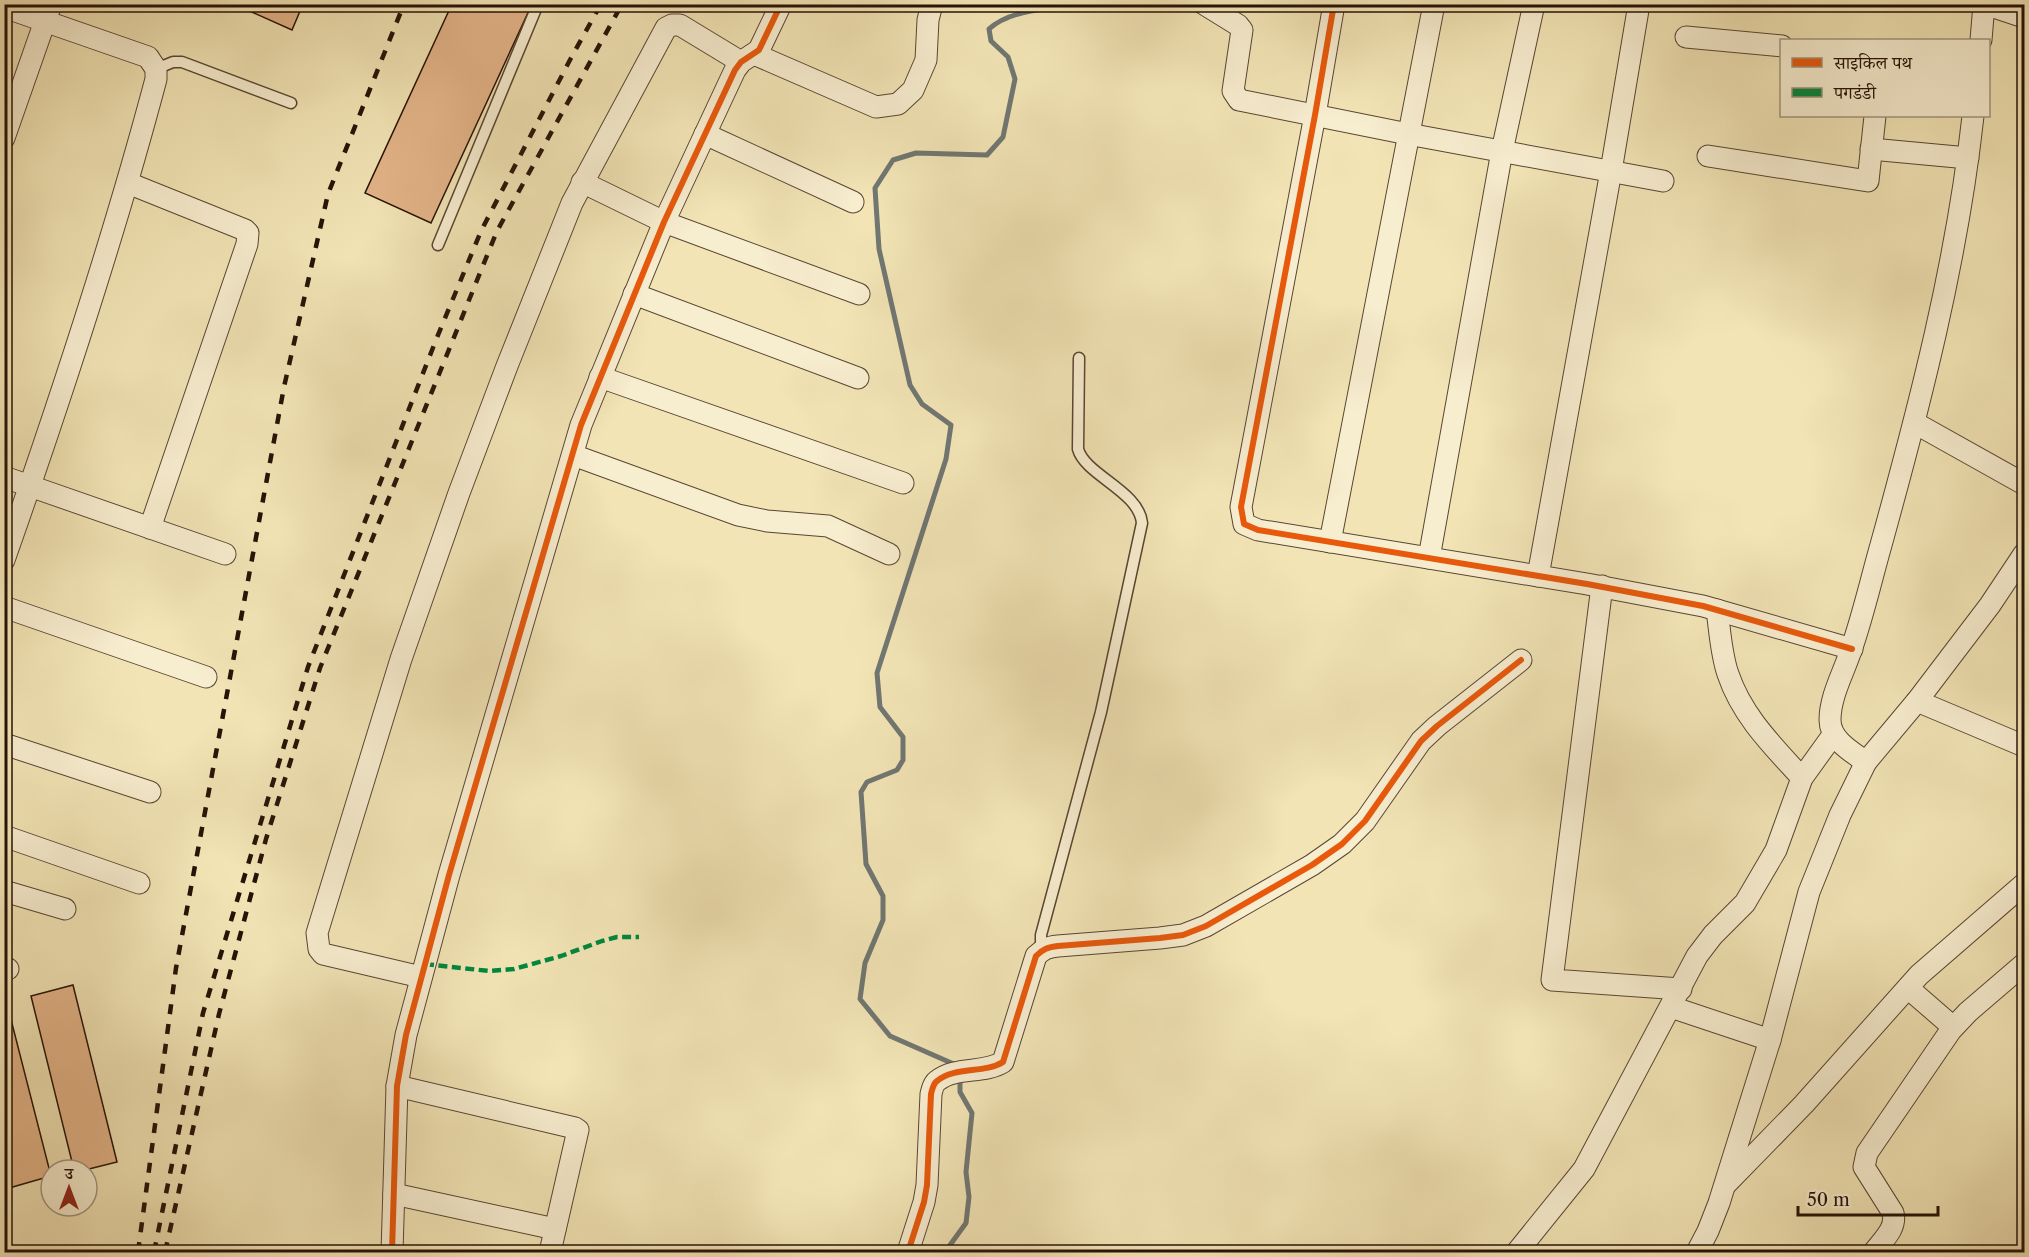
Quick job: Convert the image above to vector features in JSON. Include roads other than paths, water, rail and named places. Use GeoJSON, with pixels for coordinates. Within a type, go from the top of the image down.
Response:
{"type":"FeatureCollection","features":[{"type":"Feature","properties":{"kind":"street"},"geometry":{"type":"LineString","coordinates":[[393,1252],[397,1086],[406,1035],[449,875],[581,425],[664,222],[735,70],[759,50],[782,4]]}},
{"type":"Feature","properties":{"kind":"street"},"geometry":{"type":"LineString","coordinates":[[422,977],[323,954],[317,941],[319,921],[401,659],[459,493],[507,366],[582,182],[666,28],[680,25],[747,58],[876,108],[898,104],[913,90],[926,60],[928,20],[932,4]]}},
{"type":"Feature","properties":{"kind":"street"},"geometry":{"type":"LineString","coordinates":[[1204,4],[1238,25],[1242,30],[1233,91],[1239,100],[1663,181]]}},
{"type":"Feature","properties":{"kind":"street"},"geometry":{"type":"LineString","coordinates":[[1334,4],[1241,507],[1244,524],[1258,530],[1602,586],[1717,610],[1852,649]]}},
{"type":"Feature","properties":{"kind":"street"},"geometry":{"type":"LineString","coordinates":[[1330,542],[1434,4]]}},
{"type":"Feature","properties":{"kind":"street"},"geometry":{"type":"LineString","coordinates":[[1428,558],[1502,151],[1534,4]]}},
{"type":"Feature","properties":{"kind":"street"},"geometry":{"type":"LineString","coordinates":[[1538,576],[1639,4]]}},
{"type":"Feature","properties":{"kind":"street"},"geometry":{"type":"LineString","coordinates":[[1981,39],[1985,4],[2025,17]]}},
{"type":"Feature","properties":{"kind":"street"},"geometry":{"type":"LineString","coordinates":[[4,7],[48,13],[148,57],[156,69],[156,80],[128,183],[4,560]]}},
{"type":"Feature","properties":{"kind":"street"},"geometry":{"type":"LineString","coordinates":[[4,138],[48,13]]}},
{"type":"Feature","properties":{"kind":"street"},"geometry":{"type":"LineString","coordinates":[[1686,37],[1780,46]]}},
{"type":"Feature","properties":{"kind":"street"},"geometry":{"type":"LineString","coordinates":[[1708,156],[1868,181],[1875,117]]}},
{"type":"Feature","properties":{"kind":"street"},"geometry":{"type":"LineString","coordinates":[[1866,762],[1833,735],[1830,721],[1832,706],[1852,649],[1915,423],[1954,247],[1973,117]]}},
{"type":"Feature","properties":{"kind":"street"},"geometry":{"type":"LineString","coordinates":[[705,134],[853,202]]}},
{"type":"Feature","properties":{"kind":"street"},"geometry":{"type":"LineString","coordinates":[[1871,149],[1968,158]]}},
{"type":"Feature","properties":{"kind":"street"},"geometry":{"type":"LineString","coordinates":[[582,182],[664,222],[859,294]]}},
{"type":"Feature","properties":{"kind":"street"},"geometry":{"type":"LineString","coordinates":[[128,183],[248,233],[247,244],[150,528]]}},
{"type":"Feature","properties":{"kind":"street"},"geometry":{"type":"LineString","coordinates":[[634,294],[858,378]]}},
{"type":"Feature","properties":{"kind":"street"},"geometry":{"type":"LineString","coordinates":[[600,376],[903,483]]}},
{"type":"Feature","properties":{"kind":"street"},"geometry":{"type":"LineString","coordinates":[[1915,423],[2025,484]]}},
{"type":"Feature","properties":{"kind":"street"},"geometry":{"type":"LineString","coordinates":[[573,455],[738,515],[767,521],[828,526],[889,554]]}},
{"type":"Feature","properties":{"kind":"street"},"geometry":{"type":"LineString","coordinates":[[4,477],[225,554]]}},
{"type":"Feature","properties":{"kind":"street"},"geometry":{"type":"LineString","coordinates":[[1697,1252],[1708,1231],[1725,1186],[1770,1040],[1809,892],[1840,815],[1866,762],[1917,701],[2025,554]]}},
{"type":"Feature","properties":{"kind":"street"},"geometry":{"type":"LineString","coordinates":[[1602,586],[1552,980],[1676,998],[1770,1040]]}},
{"type":"Feature","properties":{"kind":"street"},"geometry":{"type":"LineString","coordinates":[[4,607],[206,677]]}},
{"type":"Feature","properties":{"kind":"street"},"geometry":{"type":"LineString","coordinates":[[1717,610],[1727,673],[1742,707],[1763,735],[1802,778]]}},
{"type":"Feature","properties":{"kind":"street"},"geometry":{"type":"LineString","coordinates":[[908,1252],[927,1185],[931,1094],[937,1081],[951,1075],[1003,1062],[1036,957],[1041,952],[1047,948],[1059,946],[1183,935],[1206,926],[1312,865],[1342,844],[1365,821],[1421,741],[1521,660]]}},
{"type":"Feature","properties":{"kind":"street"},"geometry":{"type":"LineString","coordinates":[[1917,701],[2025,746]]}},
{"type":"Feature","properties":{"kind":"street"},"geometry":{"type":"LineString","coordinates":[[1517,1252],[1584,1169],[1697,957],[1713,935],[1745,903],[1776,850],[1802,778],[1833,735]]}},
{"type":"Feature","properties":{"kind":"street"},"geometry":{"type":"LineString","coordinates":[[4,744],[150,792]]}},
{"type":"Feature","properties":{"kind":"street"},"geometry":{"type":"LineString","coordinates":[[4,836],[139,883]]}},
{"type":"Feature","properties":{"kind":"street"},"geometry":{"type":"LineString","coordinates":[[1725,1186],[1804,1104],[1919,975],[2025,884]]}},
{"type":"Feature","properties":{"kind":"street"},"geometry":{"type":"LineString","coordinates":[[4,891],[65,909]]}},
{"type":"Feature","properties":{"kind":"street"},"geometry":{"type":"LineString","coordinates":[[1874,1252],[1894,1225],[1895,1220],[1893,1213],[1866,1173],[1864,1160],[1953,1027],[2025,964]]}},
{"type":"Feature","properties":{"kind":"street"},"geometry":{"type":"LineString","coordinates":[[1908,988],[1953,1027]]}},
{"type":"Feature","properties":{"kind":"street"},"geometry":{"type":"LineString","coordinates":[[397,1086],[578,1130],[550,1252]]}},
{"type":"Feature","properties":{"kind":"street"},"geometry":{"type":"LineString","coordinates":[[394,1194],[555,1229]]}},
{"type":"Feature","properties":{"kind":"lane"},"geometry":{"type":"LineString","coordinates":[[438,245],[538,4]]}},
{"type":"Feature","properties":{"kind":"lane"},"geometry":{"type":"LineString","coordinates":[[156,69],[173,63],[182,63],[291,103]]}},
{"type":"Feature","properties":{"kind":"lane"},"geometry":{"type":"LineString","coordinates":[[1041,952],[1041,935],[1101,712],[1142,523],[1139,510],[1080,457],[1078,449],[1079,358]]}},
{"type":"Feature","properties":{"kind":"waterway"},"geometry":{"type":"LineString","coordinates":[[956,1065],[890,1036],[860,999],[865,963],[883,920],[883,896],[866,864],[861,792],[867,782],[897,770],[903,760],[903,737],[880,707],[877,673],[946,459],[951,425],[922,404],[910,385],[879,249],[875,188],[893,160],[916,153],[987,155],[1003,137],[1015,79],[1008,57],[991,41],[989,29],[1020,13],[1040,9],[1084,6],[1143,7],[1147,4]]}},
{"type":"Feature","properties":{"kind":"waterway"},"geometry":{"type":"LineString","coordinates":[[945,1252],[966,1223],[969,1197],[966,1172],[972,1113],[960,1092],[960,1078]]}},
{"type":"Feature","properties":{"kind":"railway"},"geometry":{"type":"LineString","coordinates":[[138,1252],[176,968],[284,387],[328,194],[404,4]]}},
{"type":"Feature","properties":{"kind":"railway"},"geometry":{"type":"LineString","coordinates":[[154,1252],[203,1013],[308,667],[481,231],[601,4]]}},
{"type":"Feature","properties":{"kind":"railway"},"geometry":{"type":"LineString","coordinates":[[165,1252],[219,1014],[266,839],[320,668],[497,231],[622,4]]}}]}
